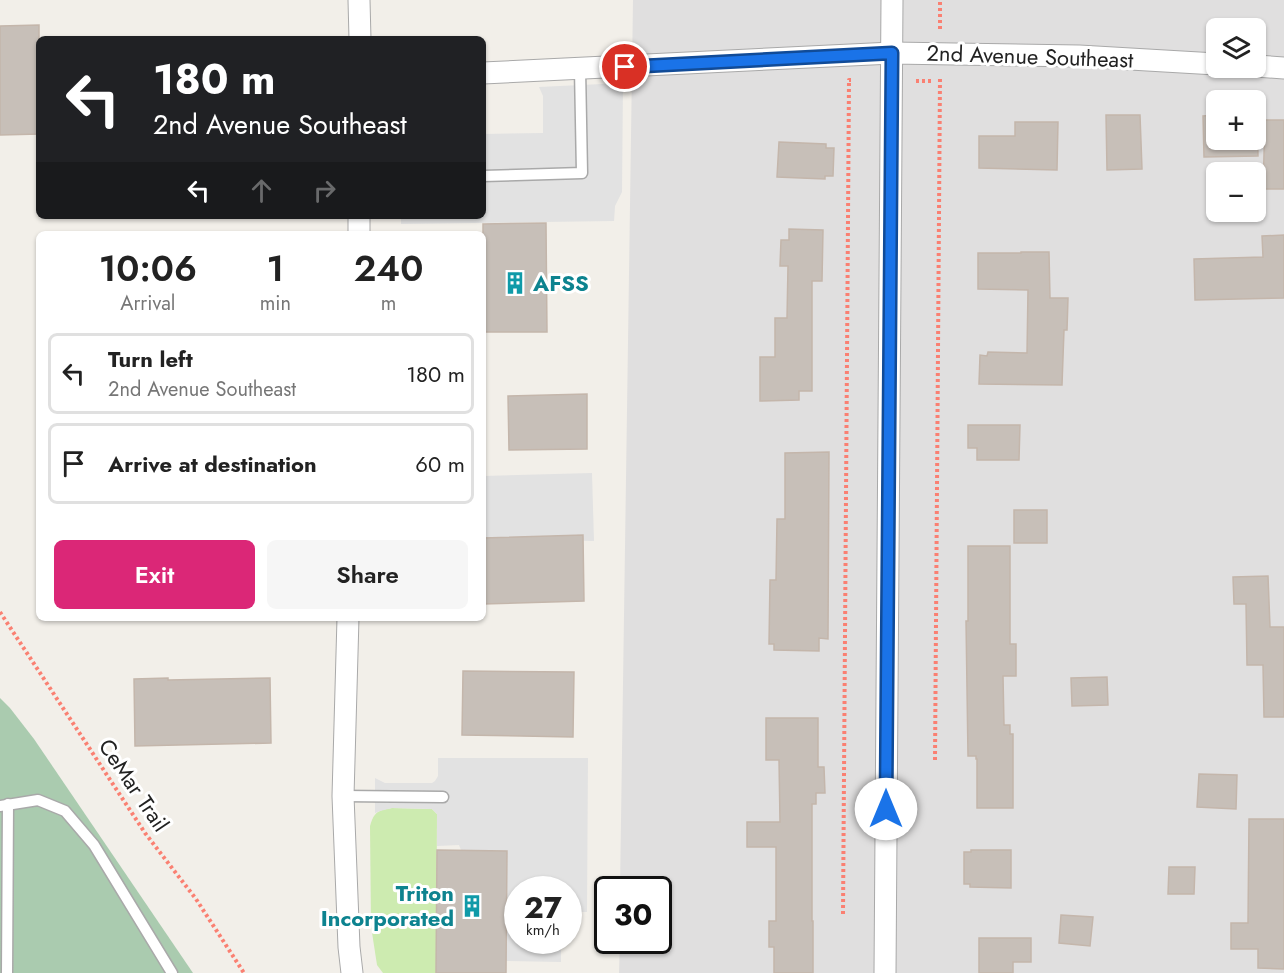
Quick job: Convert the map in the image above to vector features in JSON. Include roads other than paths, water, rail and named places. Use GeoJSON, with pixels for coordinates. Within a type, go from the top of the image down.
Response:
{"type":"FeatureCollection","features":[{"type":"Feature","properties":{"kind":"street"},"geometry":{"type":"LineString","coordinates":[[359,0],[360,36]]}},
{"type":"Feature","properties":{"kind":"street"},"geometry":{"type":"LineString","coordinates":[[885,973],[892,0]]}},
{"type":"Feature","properties":{"kind":"street","name":"2nd Avenue Southeast"},"geometry":{"type":"LineString","coordinates":[[486,73],[892,53],[1079,56],[1206,63]]}},
{"type":"Feature","properties":{"kind":"street"},"geometry":{"type":"LineString","coordinates":[[1266,67],[1284,68]]}},
{"type":"Feature","properties":{"kind":"street"},"geometry":{"type":"LineString","coordinates":[[348,621],[343,796],[352,973]]}},
{"type":"Feature","properties":{"kind":"lane"},"geometry":{"type":"LineString","coordinates":[[486,176],[582,173],[580,69]]}},
{"type":"Feature","properties":{"kind":"lane"},"geometry":{"type":"LineString","coordinates":[[343,796],[443,797]]}},
{"type":"Feature","properties":{"kind":"lane"},"geometry":{"type":"LineString","coordinates":[[7,973],[4,805],[38,800],[65,811],[94,845],[172,973]]}},
{"type":"Feature","properties":{"kind":"place","name":"AFSS"},"geometry":{"type":"Point","coordinates":[515,283]}},
{"type":"Feature","properties":{"kind":"place","name":"Triton Incorporated"},"geometry":{"type":"Point","coordinates":[472,906]}}]}
